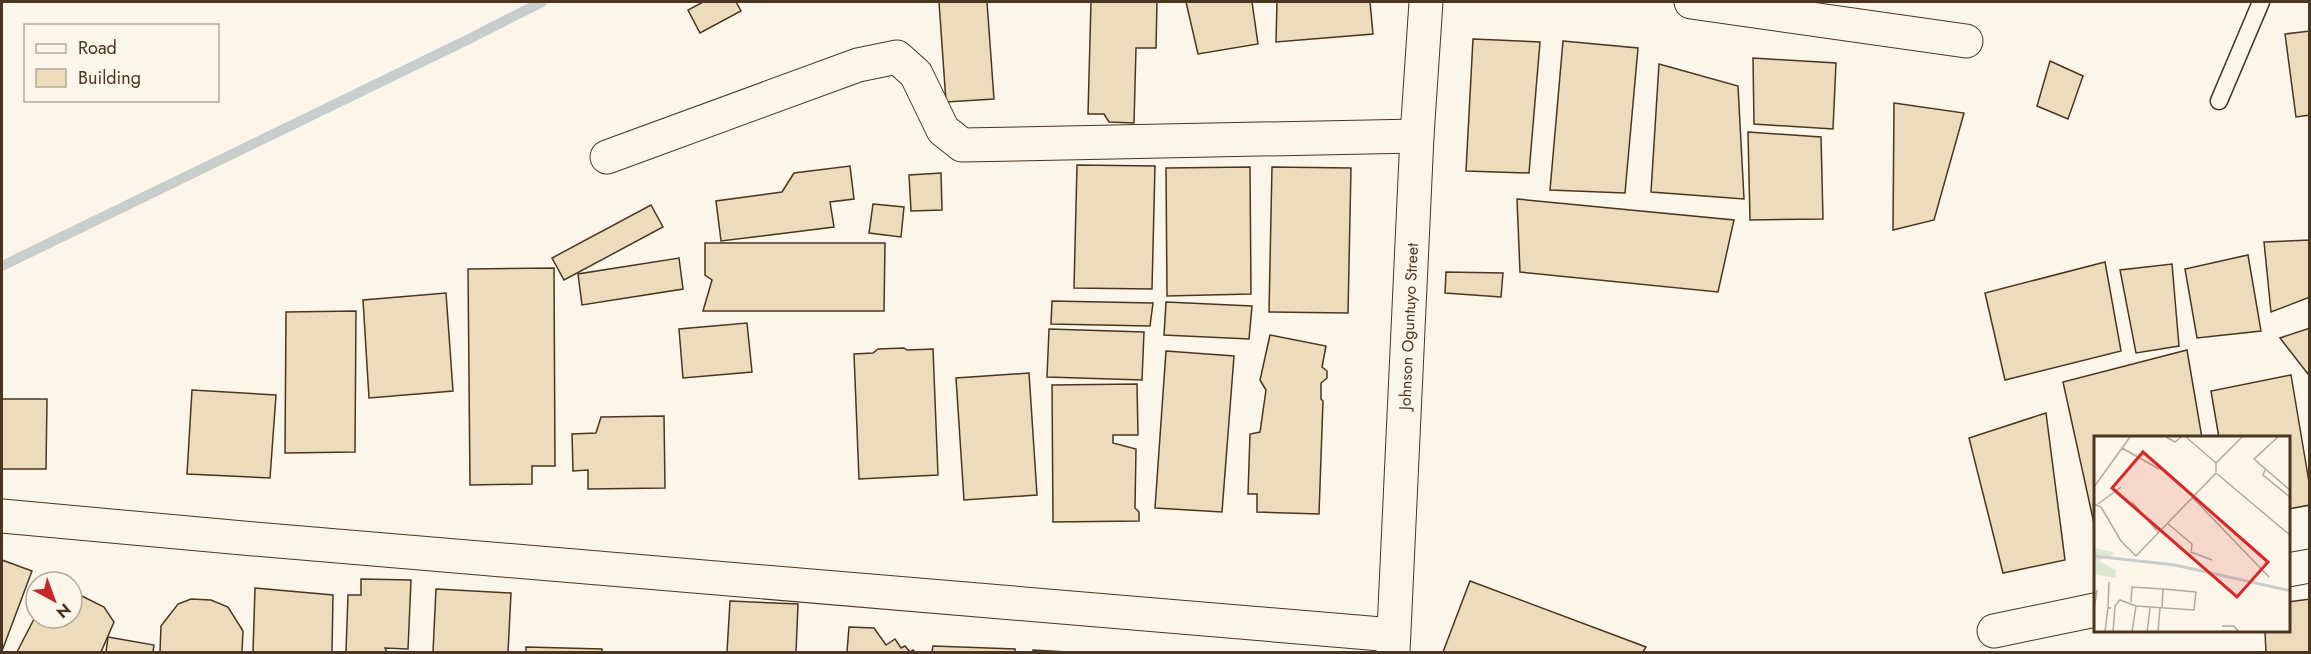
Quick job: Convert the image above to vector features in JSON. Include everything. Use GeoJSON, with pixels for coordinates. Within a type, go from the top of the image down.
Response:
{"type":"FeatureCollection","features":[{"type":"Feature","properties":{"kind":"street","name":"Johnson Oguntuyo Street"},"geometry":{"type":"LineString","coordinates":[[1393,644],[1417,136],[1426,2]]}},
{"type":"Feature","properties":{"kind":"street"},"geometry":{"type":"LineString","coordinates":[[1691,2],[1966,42]]}},
{"type":"Feature","properties":{"kind":"street"},"geometry":{"type":"LineString","coordinates":[[607,156],[858,65],[897,57],[916,74],[943,130],[962,145],[1417,136]]}},
{"type":"Feature","properties":{"kind":"street"},"geometry":{"type":"LineString","coordinates":[[2,516],[1393,644]]}},
{"type":"Feature","properties":{"kind":"street"},"geometry":{"type":"LineString","coordinates":[[2290,570],[2310,566]]}},
{"type":"Feature","properties":{"kind":"street"},"geometry":{"type":"LineString","coordinates":[[1994,631],[2094,610]]}},
{"type":"Feature","properties":{"kind":"lane"},"geometry":{"type":"LineString","coordinates":[[2219,101],[2261,2]]}},
{"type":"Feature","properties":{"kind":"building"},"geometry":{"type":"Polygon","coordinates":[[[703,2],[736,2],[741,11],[700,33],[688,10],[703,2]]]}},
{"type":"Feature","properties":{"kind":"building"},"geometry":{"type":"Polygon","coordinates":[[[939,2],[987,2],[994,99],[946,102],[939,2]]]}},
{"type":"Feature","properties":{"kind":"building"},"geometry":{"type":"Polygon","coordinates":[[[1091,2],[1157,2],[1156,48],[1136,48],[1134,123],[1109,122],[1104,114],[1088,114],[1091,2]]]}},
{"type":"Feature","properties":{"kind":"building"},"geometry":{"type":"Polygon","coordinates":[[[1186,2],[1252,2],[1258,44],[1198,54],[1186,2]]]}},
{"type":"Feature","properties":{"kind":"building"},"geometry":{"type":"Polygon","coordinates":[[[1277,2],[1370,2],[1373,34],[1276,42],[1277,2]]]}},
{"type":"Feature","properties":{"kind":"building"},"geometry":{"type":"Polygon","coordinates":[[[2310,31],[2310,115],[2296,117],[2285,34],[2310,31]]]}},
{"type":"Feature","properties":{"kind":"building"},"geometry":{"type":"Polygon","coordinates":[[[1473,39],[1540,42],[1529,173],[1466,171],[1473,39]]]}},
{"type":"Feature","properties":{"kind":"building"},"geometry":{"type":"Polygon","coordinates":[[[1563,41],[1638,48],[1625,193],[1550,190],[1563,41]]]}},
{"type":"Feature","properties":{"kind":"building"},"geometry":{"type":"Polygon","coordinates":[[[1753,58],[1836,63],[1833,129],[1754,124],[1753,58]]]}},
{"type":"Feature","properties":{"kind":"building"},"geometry":{"type":"Polygon","coordinates":[[[2050,61],[2083,76],[2068,119],[2037,106],[2050,61]]]}},
{"type":"Feature","properties":{"kind":"building"},"geometry":{"type":"Polygon","coordinates":[[[1659,64],[1738,86],[1744,199],[1651,192],[1659,64]]]}},
{"type":"Feature","properties":{"kind":"building"},"geometry":{"type":"Polygon","coordinates":[[[1894,103],[1964,113],[1934,220],[1893,230],[1894,103]]]}},
{"type":"Feature","properties":{"kind":"building"},"geometry":{"type":"Polygon","coordinates":[[[1748,132],[1821,137],[1823,219],[1750,220],[1748,132]]]}},
{"type":"Feature","properties":{"kind":"building"},"geometry":{"type":"Polygon","coordinates":[[[1077,165],[1155,166],[1152,289],[1074,288],[1077,165]]]}},
{"type":"Feature","properties":{"kind":"building"},"geometry":{"type":"Polygon","coordinates":[[[850,166],[854,199],[830,202],[834,227],[721,241],[716,201],[782,192],[794,173],[850,166]]]}},
{"type":"Feature","properties":{"kind":"building"},"geometry":{"type":"Polygon","coordinates":[[[1250,167],[1251,294],[1167,296],[1166,168],[1250,167]]]}},
{"type":"Feature","properties":{"kind":"building"},"geometry":{"type":"Polygon","coordinates":[[[1272,167],[1351,168],[1348,313],[1269,312],[1272,167]]]}},
{"type":"Feature","properties":{"kind":"building"},"geometry":{"type":"Polygon","coordinates":[[[941,173],[942,210],[911,211],[909,175],[941,173]]]}},
{"type":"Feature","properties":{"kind":"building"},"geometry":{"type":"Polygon","coordinates":[[[1517,199],[1734,220],[1718,292],[1520,272],[1517,199]]]}},
{"type":"Feature","properties":{"kind":"building"},"geometry":{"type":"Polygon","coordinates":[[[873,204],[904,207],[901,237],[869,233],[873,204]]]}},
{"type":"Feature","properties":{"kind":"building"},"geometry":{"type":"Polygon","coordinates":[[[651,205],[663,227],[564,280],[552,258],[651,205]]]}},
{"type":"Feature","properties":{"kind":"building"},"geometry":{"type":"Polygon","coordinates":[[[2310,240],[2310,297],[2271,312],[2264,242],[2310,240]]]}},
{"type":"Feature","properties":{"kind":"building"},"geometry":{"type":"Polygon","coordinates":[[[705,243],[885,243],[884,311],[703,311],[712,280],[705,275],[705,243]]]}},
{"type":"Feature","properties":{"kind":"building"},"geometry":{"type":"Polygon","coordinates":[[[2248,255],[2261,331],[2197,338],[2185,269],[2248,255]]]}},
{"type":"Feature","properties":{"kind":"building"},"geometry":{"type":"Polygon","coordinates":[[[679,258],[683,289],[582,305],[578,274],[679,258]]]}},
{"type":"Feature","properties":{"kind":"building"},"geometry":{"type":"Polygon","coordinates":[[[2105,262],[2121,351],[2005,380],[1985,293],[2105,262]]]}},
{"type":"Feature","properties":{"kind":"building"},"geometry":{"type":"Polygon","coordinates":[[[2172,264],[2179,346],[2136,353],[2120,270],[2172,264]]]}},
{"type":"Feature","properties":{"kind":"building"},"geometry":{"type":"Polygon","coordinates":[[[554,268],[555,466],[532,466],[532,484],[470,485],[468,269],[554,268]]]}},
{"type":"Feature","properties":{"kind":"building"},"geometry":{"type":"Polygon","coordinates":[[[1446,272],[1503,273],[1501,297],[1445,293],[1446,272]]]}},
{"type":"Feature","properties":{"kind":"building"},"geometry":{"type":"Polygon","coordinates":[[[446,293],[453,391],[369,398],[363,300],[446,293]]]}},
{"type":"Feature","properties":{"kind":"building"},"geometry":{"type":"Polygon","coordinates":[[[1052,301],[1153,303],[1150,326],[1051,324],[1052,301]]]}},
{"type":"Feature","properties":{"kind":"building"},"geometry":{"type":"Polygon","coordinates":[[[1166,302],[1252,306],[1249,339],[1164,335],[1166,302]]]}},
{"type":"Feature","properties":{"kind":"building"},"geometry":{"type":"Polygon","coordinates":[[[356,311],[355,452],[285,453],[286,312],[356,311]]]}},
{"type":"Feature","properties":{"kind":"building"},"geometry":{"type":"Polygon","coordinates":[[[747,323],[752,372],[683,378],[679,329],[747,323]]]}},
{"type":"Feature","properties":{"kind":"building"},"geometry":{"type":"Polygon","coordinates":[[[2310,328],[2310,373],[2308,374],[2280,338],[2310,328]]]}},
{"type":"Feature","properties":{"kind":"building"},"geometry":{"type":"Polygon","coordinates":[[[1049,329],[1144,332],[1142,380],[1047,377],[1049,329]]]}},
{"type":"Feature","properties":{"kind":"building"},"geometry":{"type":"Polygon","coordinates":[[[1270,335],[1326,346],[1322,367],[1327,371],[1327,378],[1321,383],[1323,401],[1319,514],[1257,512],[1257,494],[1248,494],[1250,434],[1260,432],[1266,390],[1260,380],[1270,335]]]}},
{"type":"Feature","properties":{"kind":"building"},"geometry":{"type":"Polygon","coordinates":[[[904,348],[907,350],[933,349],[938,475],[859,479],[854,354],[873,353],[878,349],[904,348]]]}},
{"type":"Feature","properties":{"kind":"building"},"geometry":{"type":"Polygon","coordinates":[[[2187,350],[2202,436],[2094,436],[2094,523],[2063,382],[2187,350]]]}},
{"type":"Feature","properties":{"kind":"building"},"geometry":{"type":"Polygon","coordinates":[[[1166,351],[1234,356],[1222,512],[1155,508],[1166,351]]]}},
{"type":"Feature","properties":{"kind":"building"},"geometry":{"type":"Polygon","coordinates":[[[1029,373],[1037,495],[964,500],[956,378],[1029,373]]]}},
{"type":"Feature","properties":{"kind":"building"},"geometry":{"type":"Polygon","coordinates":[[[2291,375],[2310,488],[2310,505],[2290,509],[2290,436],[2219,436],[2211,391],[2291,375]]]}},
{"type":"Feature","properties":{"kind":"building"},"geometry":{"type":"Polygon","coordinates":[[[1137,384],[1138,435],[1113,435],[1113,443],[1136,449],[1135,508],[1139,512],[1139,521],[1053,522],[1052,385],[1137,384]]]}},
{"type":"Feature","properties":{"kind":"building"},"geometry":{"type":"Polygon","coordinates":[[[192,390],[276,395],[270,478],[187,474],[192,390]]]}},
{"type":"Feature","properties":{"kind":"building"},"geometry":{"type":"Polygon","coordinates":[[[2,399],[47,399],[46,469],[2,469],[2,399]]]}},
{"type":"Feature","properties":{"kind":"building"},"geometry":{"type":"Polygon","coordinates":[[[2046,413],[2065,560],[2003,573],[1969,438],[2046,413]]]}},
{"type":"Feature","properties":{"kind":"building"},"geometry":{"type":"Polygon","coordinates":[[[664,416],[665,488],[588,489],[588,470],[573,471],[572,434],[596,433],[601,417],[664,416]]]}},
{"type":"Feature","properties":{"kind":"building"},"geometry":{"type":"Polygon","coordinates":[[[2,560],[29,570],[24,570],[24,592],[2,651],[2,560]]]}},
{"type":"Feature","properties":{"kind":"building"},"geometry":{"type":"Polygon","coordinates":[[[361,579],[411,580],[408,649],[385,648],[387,652],[346,652],[348,595],[361,595],[361,579]]]}},
{"type":"Feature","properties":{"kind":"building"},"geometry":{"type":"Polygon","coordinates":[[[1470,581],[1646,647],[1643,652],[1443,652],[1470,581]]]}},
{"type":"Feature","properties":{"kind":"building"},"geometry":{"type":"Polygon","coordinates":[[[255,588],[333,595],[332,652],[253,652],[255,588]]]}},
{"type":"Feature","properties":{"kind":"building"},"geometry":{"type":"Polygon","coordinates":[[[436,589],[511,593],[508,652],[433,652],[436,589]]]}},
{"type":"Feature","properties":{"kind":"building"},"geometry":{"type":"Polygon","coordinates":[[[84,597],[104,607],[114,622],[101,652],[17,652],[28,630],[84,630],[84,597]]]}},
{"type":"Feature","properties":{"kind":"building"},"geometry":{"type":"Polygon","coordinates":[[[191,599],[211,600],[228,607],[243,631],[242,652],[160,652],[161,626],[178,604],[191,599]]]}},
{"type":"Feature","properties":{"kind":"building"},"geometry":{"type":"Polygon","coordinates":[[[2310,599],[2310,652],[2266,652],[2265,633],[2290,633],[2290,602],[2310,599]]]}},
{"type":"Feature","properties":{"kind":"building"},"geometry":{"type":"Polygon","coordinates":[[[730,601],[798,604],[796,652],[727,652],[730,601]]]}},
{"type":"Feature","properties":{"kind":"building"},"geometry":{"type":"Polygon","coordinates":[[[849,627],[874,628],[886,645],[895,639],[901,648],[905,646],[910,652],[847,652],[849,627]]]}},
{"type":"Feature","properties":{"kind":"building"},"geometry":{"type":"Polygon","coordinates":[[[108,637],[154,645],[153,652],[106,652],[108,637]]]}},
{"type":"Feature","properties":{"kind":"building"},"geometry":{"type":"Polygon","coordinates":[[[933,646],[1015,649],[1015,652],[932,652],[933,646]]]}},
{"type":"Feature","properties":{"kind":"building"},"geometry":{"type":"Polygon","coordinates":[[[526,647],[602,649],[602,652],[526,652],[526,647]]]}},
{"type":"Feature","properties":{"kind":"building"},"geometry":{"type":"Polygon","coordinates":[[[1033,650],[1068,652],[1033,652],[1033,650]]]}},
{"type":"Feature","properties":{"kind":"waterway"},"geometry":{"type":"LineString","coordinates":[[2,266],[542,2]]}}]}
